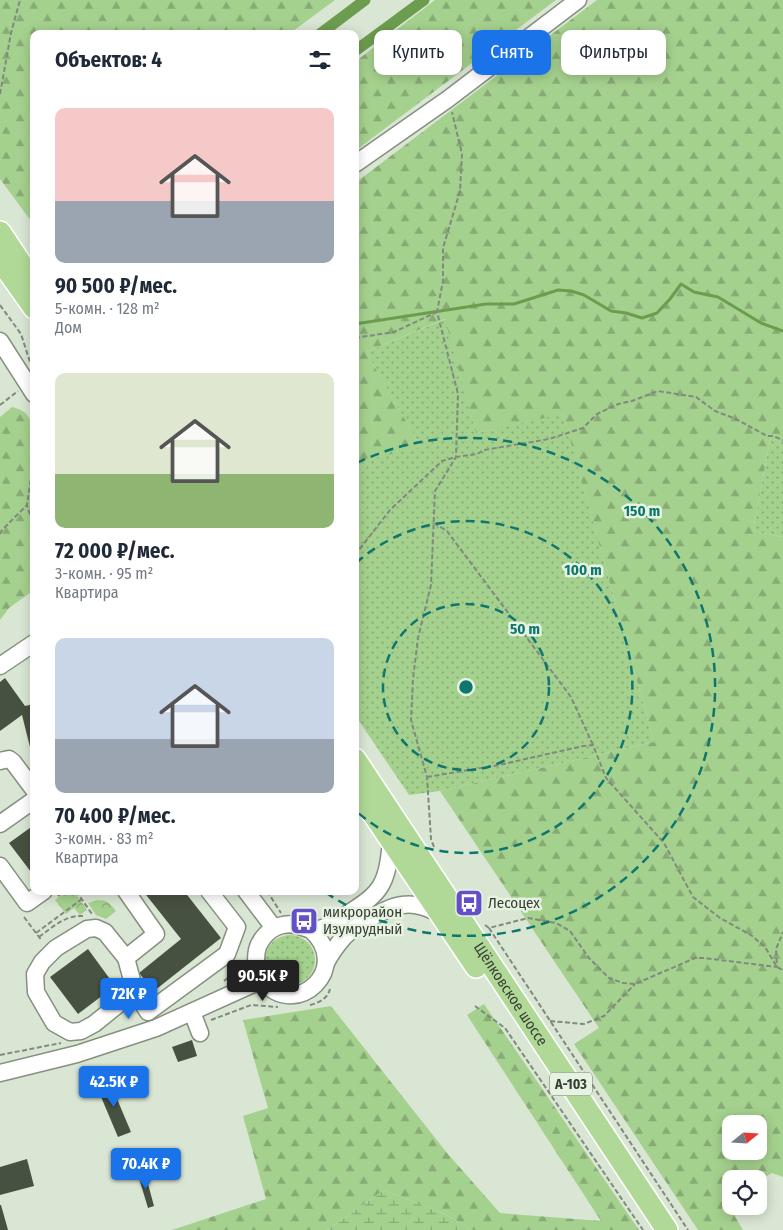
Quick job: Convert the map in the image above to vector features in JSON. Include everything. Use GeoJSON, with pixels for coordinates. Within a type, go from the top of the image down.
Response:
{"type":"FeatureCollection","features":[{"type":"Feature","properties":{"kind":"main road"},"geometry":{"type":"LineString","coordinates":[[0,232],[30,277]]}},
{"type":"Feature","properties":{"kind":"main road"},"geometry":{"type":"LineString","coordinates":[[0,260],[30,302]]}},
{"type":"Feature","properties":{"kind":"main road","name":"Щёлковское шоссе"},"geometry":{"type":"LineString","coordinates":[[359,765],[667,1230]]}},
{"type":"Feature","properties":{"kind":"main road","name":"Щёлковское шоссе"},"geometry":{"type":"LineString","coordinates":[[359,793],[653,1230]]}},
{"type":"Feature","properties":{"kind":"street"},"geometry":{"type":"LineString","coordinates":[[359,161],[448,99],[578,0]]}},
{"type":"Feature","properties":{"kind":"street"},"geometry":{"type":"LineString","coordinates":[[0,341],[30,382]]}},
{"type":"Feature","properties":{"kind":"street"},"geometry":{"type":"LineString","coordinates":[[0,666],[30,645]]}},
{"type":"Feature","properties":{"kind":"street"},"geometry":{"type":"LineString","coordinates":[[0,761],[9,759],[30,780]]}},
{"type":"Feature","properties":{"kind":"street"},"geometry":{"type":"LineString","coordinates":[[0,824],[30,803]]}},
{"type":"Feature","properties":{"kind":"street"},"geometry":{"type":"LineString","coordinates":[[311,930],[323,944],[326,953],[326,963],[320,981],[304,992],[295,995],[286,995],[268,987],[257,969],[256,957],[258,945],[265,935],[274,928],[283,925],[293,924],[311,930],[321,929],[365,904],[380,889],[386,876],[391,841]]}},
{"type":"Feature","properties":{"kind":"street"},"geometry":{"type":"LineString","coordinates":[[0,866],[21,908],[39,895]]}},
{"type":"Feature","properties":{"kind":"street"},"geometry":{"type":"LineString","coordinates":[[126,958],[156,934],[129,895]]}},
{"type":"Feature","properties":{"kind":"street"},"geometry":{"type":"LineString","coordinates":[[148,1012],[227,954],[238,926],[212,895]]}},
{"type":"Feature","properties":{"kind":"street"},"geometry":{"type":"LineString","coordinates":[[249,895],[274,928]]}},
{"type":"Feature","properties":{"kind":"street"},"geometry":{"type":"LineString","coordinates":[[326,963],[346,935],[392,907],[413,904],[440,914]]}},
{"type":"Feature","properties":{"kind":"street"},"geometry":{"type":"LineString","coordinates":[[135,991],[94,1024],[81,1031],[70,1032],[54,1023],[36,992],[36,974],[42,962],[51,953],[87,929],[96,928],[105,932],[126,958],[135,991],[156,1028]]}},
{"type":"Feature","properties":{"kind":"street"},"geometry":{"type":"LineString","coordinates":[[0,1073],[77,1054],[156,1028],[262,980]]}},
{"type":"Feature","properties":{"kind":"street"},"geometry":{"type":"LineString","coordinates":[[192,1012],[200,1033]]}},
{"type":"Feature","properties":{"kind":"street"},"geometry":{"type":"LineString","coordinates":[[70,1032],[77,1054]]}},
{"type":"Feature","properties":{"kind":"path"},"geometry":{"type":"LineString","coordinates":[[0,94],[11,33],[20,0]]}},
{"type":"Feature","properties":{"kind":"path"},"geometry":{"type":"LineString","coordinates":[[434,847],[431,839],[426,777],[411,720],[418,638],[431,585],[435,491],[456,456],[458,394],[437,312],[443,281],[443,248],[460,191],[462,154],[448,99]]}},
{"type":"Feature","properties":{"kind":"path"},"geometry":{"type":"LineString","coordinates":[[0,305],[21,334],[30,360],[30,382],[0,405]]}},
{"type":"Feature","properties":{"kind":"path"},"geometry":{"type":"LineString","coordinates":[[359,337],[394,332],[437,312]]}},
{"type":"Feature","properties":{"kind":"path"},"geometry":{"type":"LineString","coordinates":[[359,550],[390,510],[442,461],[456,456],[477,454],[484,450],[549,439],[583,428],[597,414],[611,407],[658,392],[696,397],[715,411],[736,419],[767,436],[783,440]]}},
{"type":"Feature","properties":{"kind":"path"},"geometry":{"type":"LineString","coordinates":[[30,485],[27,505],[30,515]]}},
{"type":"Feature","properties":{"kind":"path"},"geometry":{"type":"LineString","coordinates":[[0,534],[27,505]]}},
{"type":"Feature","properties":{"kind":"path"},"geometry":{"type":"LineString","coordinates":[[434,523],[447,531],[571,697],[606,778],[664,843],[693,897],[720,918],[751,935],[765,947],[777,967]]}},
{"type":"Feature","properties":{"kind":"path"},"geometry":{"type":"LineString","coordinates":[[426,777],[499,766],[593,745]]}},
{"type":"Feature","properties":{"kind":"path"},"geometry":{"type":"LineString","coordinates":[[79,895],[105,932]]}},
{"type":"Feature","properties":{"kind":"path"},"geometry":{"type":"LineString","coordinates":[[270,895],[281,913]]}},
{"type":"Feature","properties":{"kind":"path"},"geometry":{"type":"LineString","coordinates":[[36,933],[82,900]]}},
{"type":"Feature","properties":{"kind":"path"},"geometry":{"type":"LineString","coordinates":[[21,908],[51,953]]}},
{"type":"Feature","properties":{"kind":"path"},"geometry":{"type":"LineString","coordinates":[[489,928],[528,918],[556,923],[570,931],[589,958],[609,978],[623,983],[635,984]]}},
{"type":"Feature","properties":{"kind":"path"},"geometry":{"type":"LineString","coordinates":[[482,924],[489,928],[688,1230]]}},
{"type":"Feature","properties":{"kind":"path"},"geometry":{"type":"LineString","coordinates":[[777,967],[776,949],[783,932]]}},
{"type":"Feature","properties":{"kind":"path"},"geometry":{"type":"LineString","coordinates":[[550,1021],[584,1024],[604,1016],[635,984],[694,958],[777,967],[783,970]]}},
{"type":"Feature","properties":{"kind":"path"},"geometry":{"type":"LineString","coordinates":[[475,1006],[505,1028],[643,1230]]}},
{"type":"Feature","properties":{"kind":"green space"},"geometry":{"type":"Polygon","coordinates":[[[0,0],[335,0],[294,30],[30,30],[30,220],[0,179],[0,0]]]}},
{"type":"Feature","properties":{"kind":"green space"},"geometry":{"type":"Polygon","coordinates":[[[435,0],[556,0],[516,30],[472,30],[472,63],[462,71],[462,30],[396,30],[435,0]]]}},
{"type":"Feature","properties":{"kind":"green space"},"geometry":{"type":"Polygon","coordinates":[[[597,0],[783,0],[783,438],[771,435],[753,531],[783,537],[783,1177],[772,1173],[767,1176],[767,1170],[722,1170],[722,1215],[734,1215],[743,1230],[698,1230],[574,1044],[599,1028],[440,791],[654,742],[563,414],[476,433],[445,319],[366,352],[421,447],[359,462],[359,180],[498,75],[551,75],[551,35],[597,0]]]}},
{"type":"Feature","properties":{"kind":"green space"},"geometry":{"type":"Polygon","coordinates":[[[374,47],[374,75],[456,75],[359,148],[359,59],[374,47]]]}},
{"type":"Feature","properties":{"kind":"green space"},"geometry":{"type":"Polygon","coordinates":[[[446,319],[476,433],[563,413],[654,742],[440,791],[409,795],[359,721],[359,462],[420,446],[366,352],[446,319]]]}},
{"type":"Feature","properties":{"kind":"green space"},"geometry":{"type":"Polygon","coordinates":[[[12,407],[25,413],[30,421],[30,593],[9,608],[0,620],[0,417],[12,407]]]}},
{"type":"Feature","properties":{"kind":"green space"},"geometry":{"type":"Polygon","coordinates":[[[771,435],[783,438],[783,537],[753,531],[771,435]]]}},
{"type":"Feature","properties":{"kind":"green space"},"geometry":{"type":"Polygon","coordinates":[[[62,895],[77,895],[87,910],[80,915],[74,908],[66,914],[55,900],[62,895]]]}},
{"type":"Feature","properties":{"kind":"green space"},"geometry":{"type":"Polygon","coordinates":[[[97,900],[108,902],[116,911],[106,919],[96,915],[88,903],[97,900]]]}},
{"type":"Feature","properties":{"kind":"green space"},"geometry":{"type":"Polygon","coordinates":[[[290,935],[299,937],[310,946],[315,960],[313,969],[304,980],[290,985],[281,983],[270,974],[265,960],[267,951],[276,940],[290,935]]]}},
{"type":"Feature","properties":{"kind":"green space"},"geometry":{"type":"Polygon","coordinates":[[[484,1004],[639,1230],[473,1230],[447,1215],[384,1190],[327,1230],[172,1230],[266,1199],[243,1116],[268,1108],[243,1020],[331,1006],[447,1153],[500,1213],[601,1221],[467,1015],[484,1004]]]}},
{"type":"Feature","properties":{"kind":"green space"},"geometry":{"type":"Polygon","coordinates":[[[384,1190],[447,1215],[473,1230],[327,1230],[384,1190]]]}},
{"type":"Feature","properties":{"kind":"building"},"geometry":{"type":"Polygon","coordinates":[[[5,678],[25,706],[30,705],[30,747],[22,715],[0,731],[0,682],[5,678]]]}},
{"type":"Feature","properties":{"kind":"building"},"geometry":{"type":"Polygon","coordinates":[[[30,828],[30,871],[9,843],[30,828]]]}},
{"type":"Feature","properties":{"kind":"building"},"geometry":{"type":"Polygon","coordinates":[[[146,895],[187,895],[221,938],[154,991],[139,973],[181,939],[146,895]]]}},
{"type":"Feature","properties":{"kind":"building"},"geometry":{"type":"Polygon","coordinates":[[[88,949],[115,986],[78,1014],[50,977],[88,949]]]}},
{"type":"Feature","properties":{"kind":"building"},"geometry":{"type":"Polygon","coordinates":[[[192,1040],[197,1056],[178,1062],[172,1047],[192,1040]]]}},
{"type":"Feature","properties":{"kind":"building"},"geometry":{"type":"Polygon","coordinates":[[[109,1080],[131,1132],[118,1137],[96,1085],[109,1080]]]}},
{"type":"Feature","properties":{"kind":"building"},"geometry":{"type":"Polygon","coordinates":[[[27,1159],[34,1186],[0,1195],[0,1167],[27,1159]]]}},
{"type":"Feature","properties":{"kind":"building"},"geometry":{"type":"Polygon","coordinates":[[[145,1173],[154,1206],[148,1208],[138,1175],[145,1173]]]}},
{"type":"Feature","properties":{"kind":"building"},"geometry":{"type":"Polygon","coordinates":[[[1,1205],[8,1230],[0,1230],[1,1205]]]}},
{"type":"Feature","properties":{"kind":"waterway"},"geometry":{"type":"LineString","coordinates":[[325,30],[365,0]]}},
{"type":"Feature","properties":{"kind":"waterway"},"geometry":{"type":"LineString","coordinates":[[359,48],[424,0]]}},
{"type":"Feature","properties":{"kind":"waterway"},"geometry":{"type":"LineString","coordinates":[[359,323],[486,304],[514,304],[558,290],[584,295],[611,311],[642,318],[657,313],[681,284],[694,292],[718,297],[761,323],[783,331]]}},
{"type":"Feature","properties":{"kind":"place","name":"Лесоцех"},"geometry":{"type":"Point","coordinates":[469,903]}},
{"type":"Feature","properties":{"kind":"place","name":"микрорайон Изумрудный"},"geometry":{"type":"Point","coordinates":[304,921]}}]}
